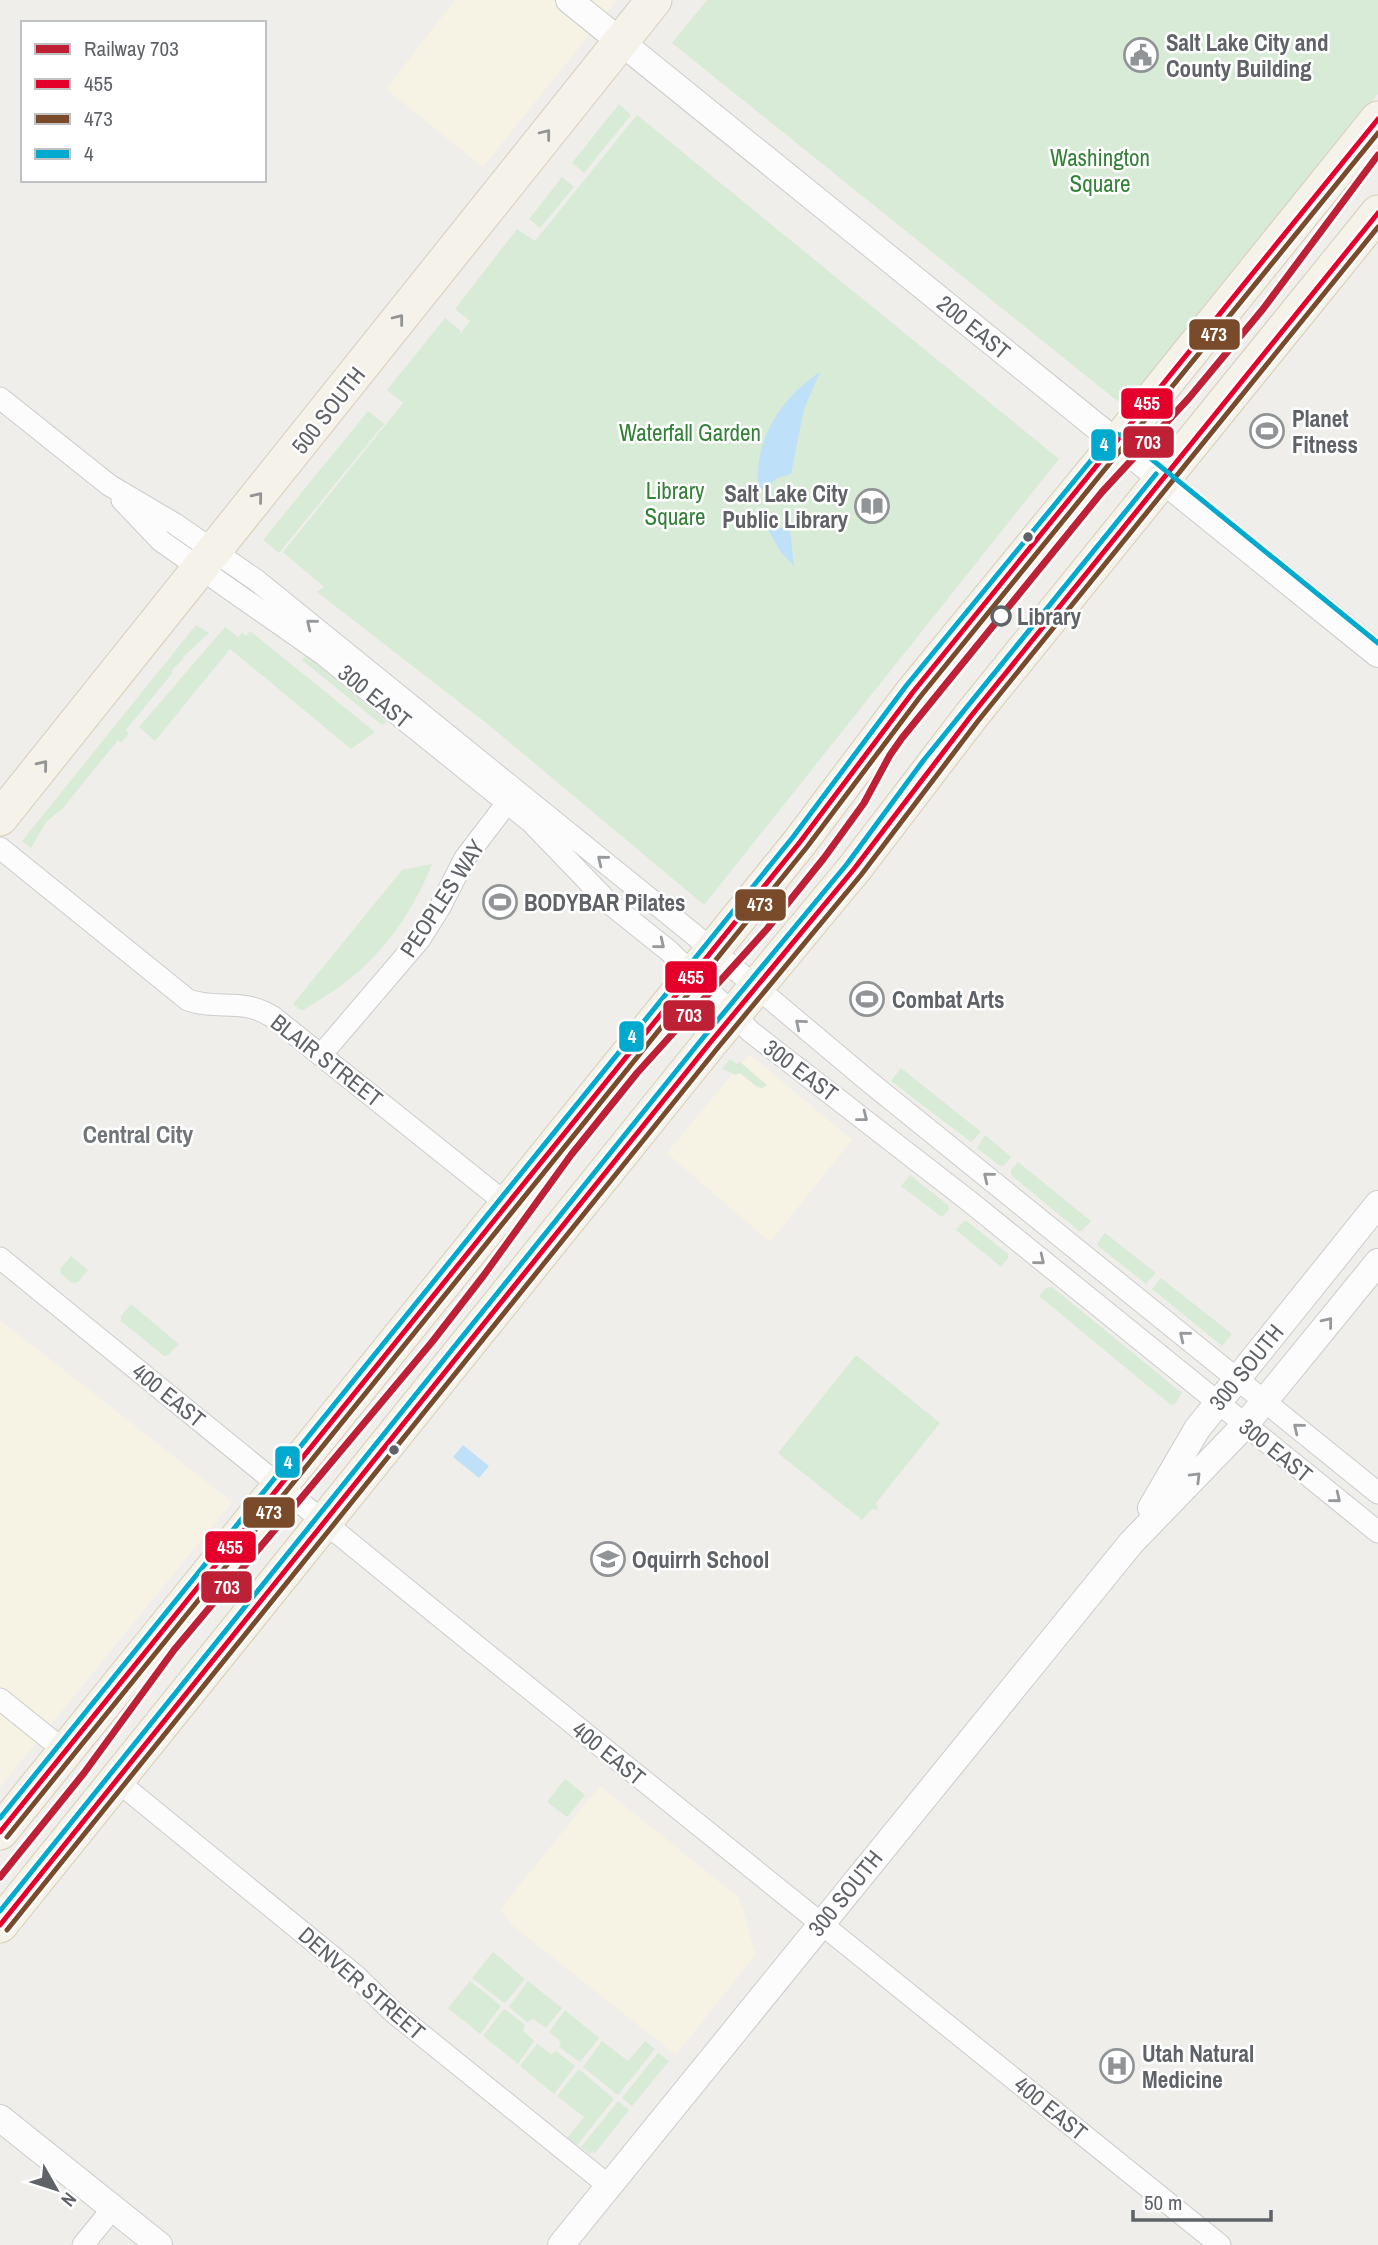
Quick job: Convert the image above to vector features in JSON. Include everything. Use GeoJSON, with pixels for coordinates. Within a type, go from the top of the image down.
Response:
{"type":"FeatureCollection","features":[{"type":"Feature","properties":{"kind":"main road","name":"500 SOUTH"},"geometry":{"type":"LineString","coordinates":[[0,818],[654,0]]}},
{"type":"Feature","properties":{"kind":"main road"},"geometry":{"type":"LineString","coordinates":[[0,1832],[800,842],[913,692],[1118,443],[1378,119]]}},
{"type":"Feature","properties":{"kind":"main road"},"geometry":{"type":"LineString","coordinates":[[0,1925],[733,1014],[854,869],[930,767],[1378,213]]}},
{"type":"Feature","properties":{"kind":"street","name":"200 EAST"},"geometry":{"type":"LineString","coordinates":[[569,0],[1378,654]]}},
{"type":"Feature","properties":{"kind":"street","name":"300 EAST"},"geometry":{"type":"LineString","coordinates":[[0,398],[109,485],[154,535],[262,585],[702,961],[733,1014],[751,1032],[969,1201],[1378,1532]]}},
{"type":"Feature","properties":{"kind":"street","name":"300 EAST"},"geometry":{"type":"LineString","coordinates":[[208,559],[507,803],[545,836],[609,903],[668,951],[702,961],[756,987],[878,1089],[1378,1493]]}},
{"type":"Feature","properties":{"kind":"street","name":"PEOPLES WAY"},"geometry":{"type":"LineString","coordinates":[[321,1055],[420,939],[465,858],[507,803]]}},
{"type":"Feature","properties":{"kind":"street","name":"BLAIR STREET"},"geometry":{"type":"LineString","coordinates":[[0,849],[188,1000],[242,1004],[273,1017],[507,1204]]}},
{"type":"Feature","properties":{"kind":"street","name":"300 SOUTH"},"geometry":{"type":"LineString","coordinates":[[1130,1543],[1197,1429],[1378,1204]]}},
{"type":"Feature","properties":{"kind":"street","name":"400 EAST"},"geometry":{"type":"LineString","coordinates":[[0,1258],[1220,2245]]}},
{"type":"Feature","properties":{"kind":"street","name":"300 SOUTH"},"geometry":{"type":"LineString","coordinates":[[561,2245],[1130,1543],[1245,1425],[1378,1262]]}},
{"type":"Feature","properties":{"kind":"street"},"geometry":{"type":"LineString","coordinates":[[0,1699],[66,1752]]}},
{"type":"Feature","properties":{"kind":"street","name":"DENVER STREET"},"geometry":{"type":"LineString","coordinates":[[116,1780],[356,1976],[392,2011],[608,2186]]}},
{"type":"Feature","properties":{"kind":"street"},"geometry":{"type":"LineString","coordinates":[[0,2118],[159,2245]]}},
{"type":"Feature","properties":{"kind":"street"},"geometry":{"type":"LineString","coordinates":[[83,2245],[113,2208]]}},
{"type":"Feature","properties":{"kind":"shaded area"},"geometry":{"type":"Polygon","coordinates":[[[455,0],[617,0],[483,167],[386,89],[455,0]]]}},
{"type":"Feature","properties":{"kind":"shaded area"},"geometry":{"type":"Polygon","coordinates":[[[749,1054],[852,1140],[770,1242],[667,1153],[749,1054]]]}},
{"type":"Feature","properties":{"kind":"shaded area"},"geometry":{"type":"Polygon","coordinates":[[[0,1320],[232,1502],[0,1787],[0,1320]]]}},
{"type":"Feature","properties":{"kind":"shaded area"},"geometry":{"type":"Polygon","coordinates":[[[600,1786],[738,1897],[745,1916],[755,1955],[676,2055],[512,1925],[500,1909],[600,1786]]]}},
{"type":"Feature","properties":{"kind":"green space","name":"Washington Square"},"geometry":{"type":"Polygon","coordinates":[[[707,0],[1378,0],[1378,94],[1126,408],[672,43],[707,0]]]}},
{"type":"Feature","properties":{"kind":"green space"},"geometry":{"type":"Polygon","coordinates":[[[619,104],[631,115],[584,173],[572,163],[619,104]]]}},
{"type":"Feature","properties":{"kind":"green space","name":"Library Square"},"geometry":{"type":"Polygon","coordinates":[[[637,115],[1059,459],[704,905],[490,726],[317,592],[324,587],[283,552],[403,403],[387,390],[445,318],[461,331],[457,338],[470,321],[455,309],[517,229],[535,241],[637,115]]]}},
{"type":"Feature","properties":{"kind":"green space"},"geometry":{"type":"Polygon","coordinates":[[[562,177],[574,187],[540,228],[529,219],[562,177]]]}},
{"type":"Feature","properties":{"kind":"green space"},"geometry":{"type":"Polygon","coordinates":[[[368,411],[384,424],[279,553],[263,540],[368,411]]]}},
{"type":"Feature","properties":{"kind":"green space"},"geometry":{"type":"Polygon","coordinates":[[[196,625],[209,633],[172,670],[126,730],[129,733],[121,743],[118,740],[63,808],[46,822],[31,848],[22,841],[196,625]]]}},
{"type":"Feature","properties":{"kind":"green space"},"geometry":{"type":"Polygon","coordinates":[[[225,627],[238,637],[242,633],[246,636],[250,631],[375,732],[351,749],[230,649],[155,741],[139,727],[225,627]]]}},
{"type":"Feature","properties":{"kind":"green space"},"geometry":{"type":"Polygon","coordinates":[[[306,655],[387,722],[382,725],[302,660],[306,655]]]}},
{"type":"Feature","properties":{"kind":"green space"},"geometry":{"type":"Polygon","coordinates":[[[432,864],[406,915],[371,959],[343,984],[302,1011],[293,1004],[402,870],[432,864]]]}},
{"type":"Feature","properties":{"kind":"green space"},"geometry":{"type":"Polygon","coordinates":[[[730,1059],[737,1064],[740,1062],[767,1085],[757,1087],[740,1073],[736,1075],[722,1069],[730,1059]]]}},
{"type":"Feature","properties":{"kind":"green space"},"geometry":{"type":"Polygon","coordinates":[[[901,1068],[981,1132],[971,1142],[891,1081],[901,1068]]]}},
{"type":"Feature","properties":{"kind":"green space"},"geometry":{"type":"Polygon","coordinates":[[[985,1135],[1011,1157],[1005,1165],[1000,1166],[977,1148],[985,1135]]]}},
{"type":"Feature","properties":{"kind":"green space"},"geometry":{"type":"Polygon","coordinates":[[[1018,1162],[1091,1221],[1082,1231],[1011,1175],[1011,1170],[1018,1162]]]}},
{"type":"Feature","properties":{"kind":"green space"},"geometry":{"type":"Polygon","coordinates":[[[910,1175],[948,1205],[949,1210],[942,1217],[901,1186],[910,1175]]]}},
{"type":"Feature","properties":{"kind":"green space"},"geometry":{"type":"Polygon","coordinates":[[[964,1221],[1008,1254],[1001,1267],[956,1230],[964,1221]]]}},
{"type":"Feature","properties":{"kind":"green space"},"geometry":{"type":"Polygon","coordinates":[[[1105,1233],[1156,1273],[1146,1284],[1098,1246],[1105,1233]]]}},
{"type":"Feature","properties":{"kind":"green space"},"geometry":{"type":"Polygon","coordinates":[[[71,1256],[88,1270],[78,1282],[72,1283],[61,1274],[60,1269],[71,1256]]]}},
{"type":"Feature","properties":{"kind":"green space"},"geometry":{"type":"Polygon","coordinates":[[[1161,1278],[1232,1334],[1222,1346],[1152,1289],[1161,1278]]]}},
{"type":"Feature","properties":{"kind":"green space"},"geometry":{"type":"Polygon","coordinates":[[[1052,1287],[1182,1393],[1175,1404],[1171,1405],[1039,1296],[1046,1288],[1052,1287]]]}},
{"type":"Feature","properties":{"kind":"green space"},"geometry":{"type":"Polygon","coordinates":[[[131,1304],[179,1344],[168,1355],[164,1356],[121,1321],[121,1316],[131,1304]]]}},
{"type":"Feature","properties":{"kind":"green space"},"geometry":{"type":"Polygon","coordinates":[[[856,1355],[940,1423],[876,1503],[878,1510],[872,1509],[862,1520],[778,1453],[856,1355]]]}},
{"type":"Feature","properties":{"kind":"green space"},"geometry":{"type":"Polygon","coordinates":[[[565,1779],[585,1795],[567,1817],[547,1802],[565,1779]]]}},
{"type":"Feature","properties":{"kind":"green space"},"geometry":{"type":"Polygon","coordinates":[[[493,1952],[525,1979],[504,2003],[472,1978],[493,1952]]]}},
{"type":"Feature","properties":{"kind":"green space"},"geometry":{"type":"Polygon","coordinates":[[[470,1981],[501,2006],[480,2034],[448,2008],[470,1981]]]}},
{"type":"Feature","properties":{"kind":"green space"},"geometry":{"type":"Polygon","coordinates":[[[528,1981],[562,2008],[546,2028],[533,2019],[527,2022],[509,2007],[528,1981]]]}},
{"type":"Feature","properties":{"kind":"green space"},"geometry":{"type":"Polygon","coordinates":[[[503,2010],[525,2025],[523,2031],[534,2041],[518,2064],[483,2036],[503,2010]]]}},
{"type":"Feature","properties":{"kind":"green space"},"geometry":{"type":"Polygon","coordinates":[[[565,2010],[599,2038],[580,2062],[559,2047],[561,2042],[549,2032],[565,2010]]]}},
{"type":"Feature","properties":{"kind":"green space"},"geometry":{"type":"Polygon","coordinates":[[[602,2041],[628,2061],[645,2041],[655,2049],[618,2095],[583,2067],[602,2041]]]}},
{"type":"Feature","properties":{"kind":"green space"},"geometry":{"type":"Polygon","coordinates":[[[537,2044],[551,2054],[556,2051],[575,2066],[554,2094],[520,2066],[537,2044]]]}},
{"type":"Feature","properties":{"kind":"green space"},"geometry":{"type":"Polygon","coordinates":[[[658,2053],[669,2061],[632,2106],[622,2098],[658,2053]]]}},
{"type":"Feature","properties":{"kind":"green space"},"geometry":{"type":"Polygon","coordinates":[[[578,2070],[614,2099],[577,2145],[567,2138],[584,2117],[557,2096],[578,2070]]]}},
{"type":"Feature","properties":{"kind":"green space"},"geometry":{"type":"Polygon","coordinates":[[[618,2101],[629,2110],[595,2153],[592,2151],[590,2154],[581,2147],[618,2101]]]}},
{"type":"Feature","properties":{"kind":"water"},"geometry":{"type":"Polygon","coordinates":[[[820,372],[804,409],[791,474],[777,478],[766,490],[758,488],[761,453],[773,421],[793,394],[820,372]]]}},
{"type":"Feature","properties":{"kind":"water"},"geometry":{"type":"Polygon","coordinates":[[[768,518],[777,527],[790,530],[794,566],[780,551],[763,520],[768,518]]]}},
{"type":"Feature","properties":{"kind":"water"},"geometry":{"type":"Polygon","coordinates":[[[463,1445],[489,1466],[479,1478],[453,1457],[463,1445]]]}},
{"type":"Feature","properties":{"kind":"rail line","name":"703"},"geometry":{"type":"LineString","coordinates":[[0,1877],[84,1773],[174,1650],[432,1342],[571,1155],[637,1073],[767,929],[824,858],[864,803],[902,738],[1102,492],[1189,398],[1263,309],[1378,155]]}},
{"type":"Feature","properties":{"kind":"transit line","name":"455"},"geometry":{"type":"LineString","coordinates":[[0,1832],[800,842],[913,692],[1378,119]]}},
{"type":"Feature","properties":{"kind":"transit line","name":"473"},"geometry":{"type":"LineString","coordinates":[[7,1837],[807,847],[920,697],[1378,133]]}},
{"type":"Feature","properties":{"kind":"transit line","name":"455"},"geometry":{"type":"LineString","coordinates":[[0,1925],[709,1044],[854,869],[971,716],[1378,213]]}},
{"type":"Feature","properties":{"kind":"transit line","name":"473"},"geometry":{"type":"LineString","coordinates":[[7,1930],[716,1050],[861,875],[978,721],[1378,227]]}},
{"type":"Feature","properties":{"kind":"transit line","name":"4"},"geometry":{"type":"LineString","coordinates":[[0,1818],[793,837],[906,686],[1111,436],[1123,436],[1378,643]]}},
{"type":"Feature","properties":{"kind":"transit line","name":"4"},"geometry":{"type":"LineString","coordinates":[[0,1911],[702,1039],[847,864],[923,761],[1156,474]]}},
{"type":"Feature","properties":{"kind":"place","name":"Salt Lake City and County Building"},"geometry":{"type":"Point","coordinates":[1141,55]}},
{"type":"Feature","properties":{"kind":"place","name":"Planet Fitness"},"geometry":{"type":"Point","coordinates":[1267,431]}},
{"type":"Feature","properties":{"kind":"place","name":"Salt Lake City Public Library"},"geometry":{"type":"Point","coordinates":[872,506]}},
{"type":"Feature","properties":{"kind":"place","name":"Library"},"geometry":{"type":"Point","coordinates":[1001,616]}},
{"type":"Feature","properties":{"kind":"place","name":"BODYBAR Pilates"},"geometry":{"type":"Point","coordinates":[500,902]}},
{"type":"Feature","properties":{"kind":"place","name":"Combat Arts"},"geometry":{"type":"Point","coordinates":[867,999]}},
{"type":"Feature","properties":{"kind":"place","name":"Oquirrh School"},"geometry":{"type":"Point","coordinates":[608,1559]}},
{"type":"Feature","properties":{"kind":"place","name":"Utah Natural Medicine"},"geometry":{"type":"Point","coordinates":[1117,2066]}},
{"type":"Feature","properties":{"kind":"district","name":"Central City"},"geometry":{"type":"Point","coordinates":[138,1134]}},
{"type":"Feature","properties":{"kind":"park label","name":"Waterfall Garden"},"geometry":{"type":"Point","coordinates":[690,432]}}]}
